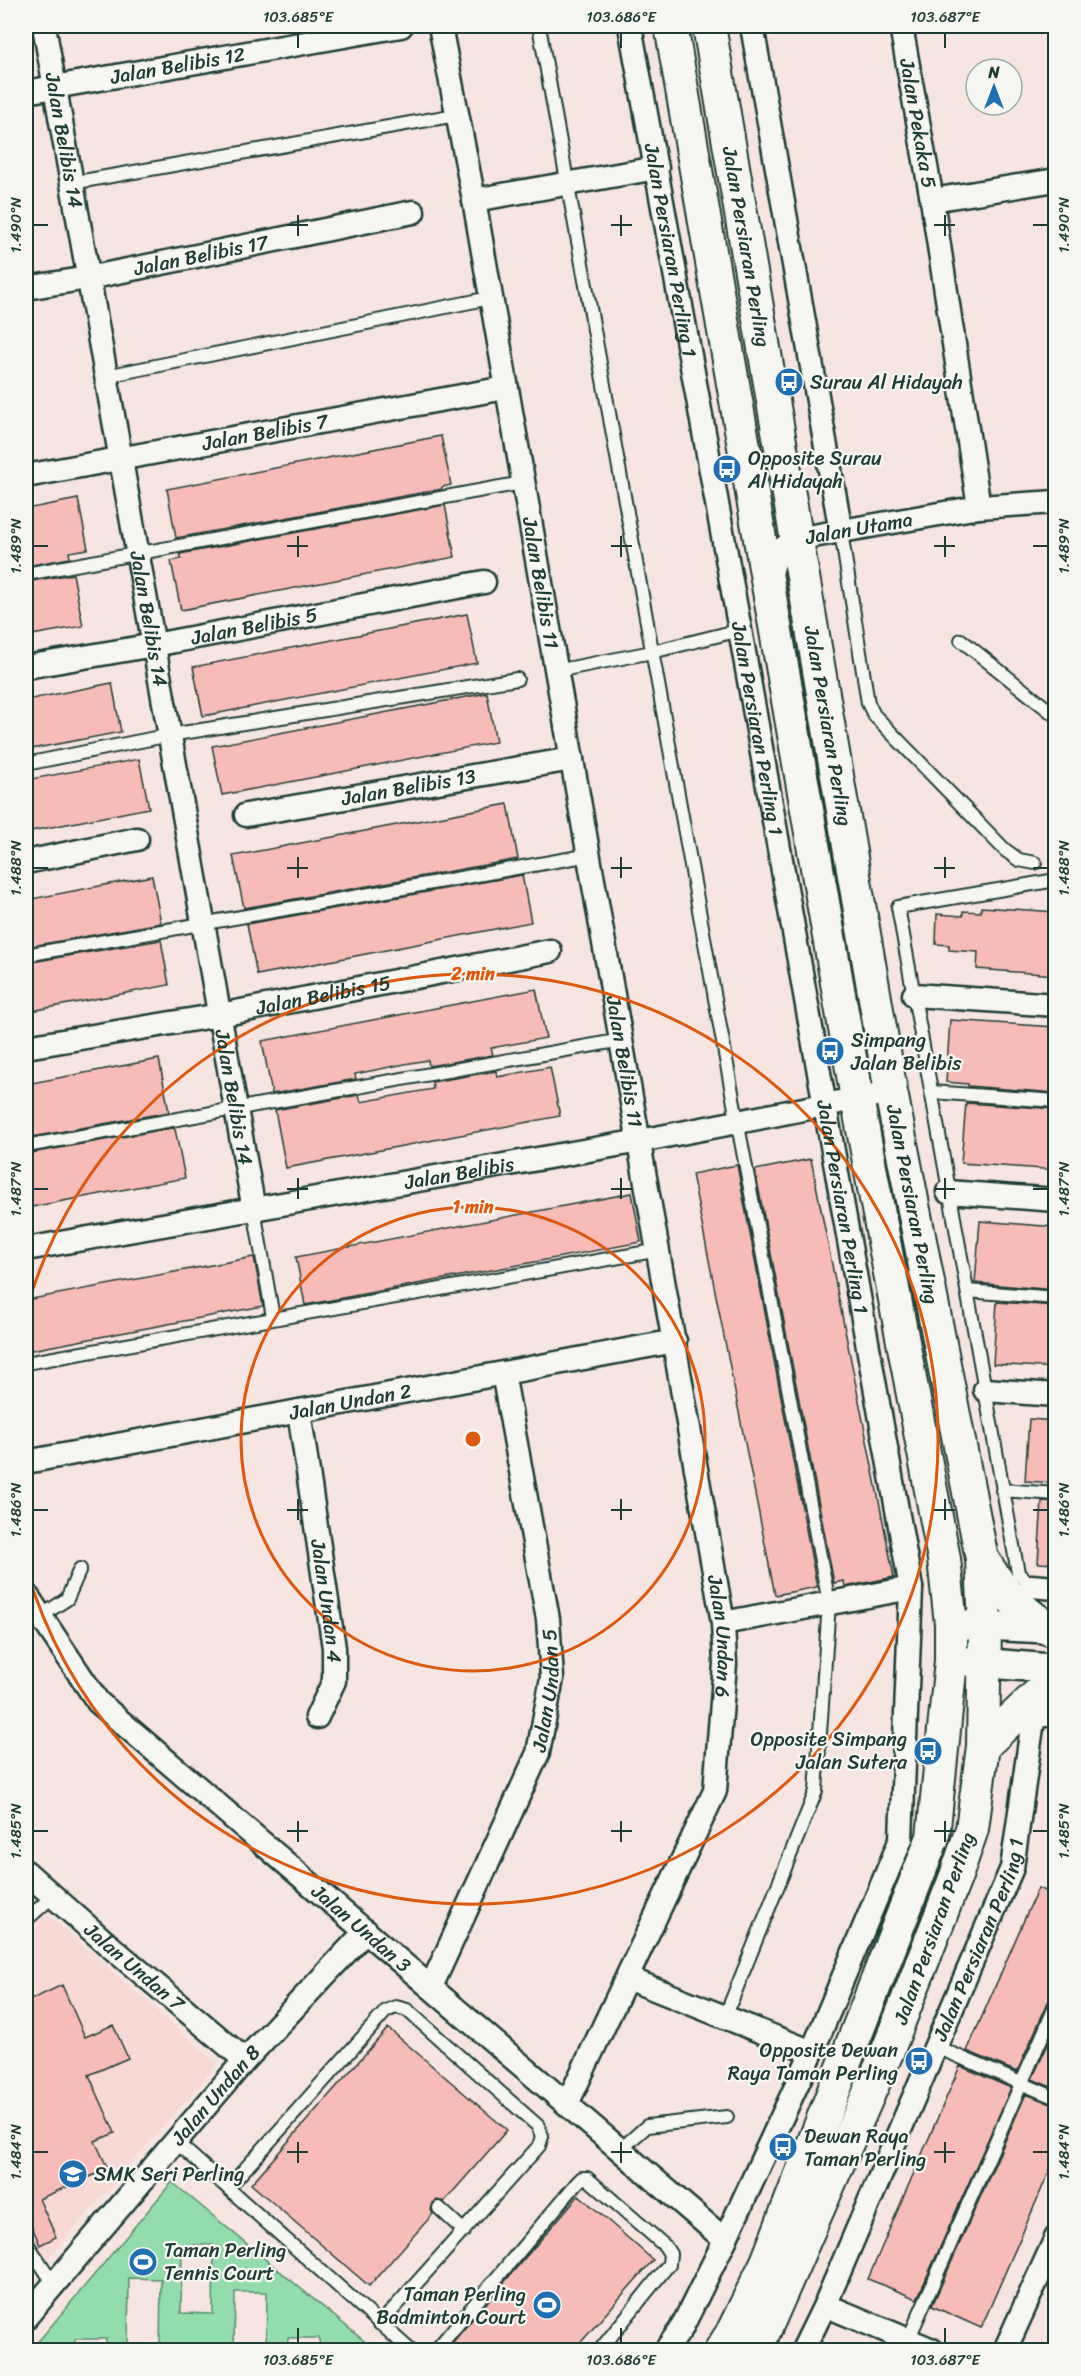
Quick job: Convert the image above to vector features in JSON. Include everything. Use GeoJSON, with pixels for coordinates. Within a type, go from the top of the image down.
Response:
{"type":"FeatureCollection","features":[{"type":"Feature","properties":{"kind":"main road","name":"Jalan Persiaran Perling"},"geometry":{"type":"LineString","coordinates":[[671,26],[857,1098],[944,1559],[951,1624],[951,1661],[933,1837],[767,2262],[732,2333],[721,2350]]}},
{"type":"Feature","properties":{"kind":"main road","name":"Jalan Persiaran Perling"},"geometry":{"type":"LineString","coordinates":[[709,26],[891,1092],[982,1559],[985,1627],[983,1746],[972,1829],[888,2050],[756,2350]]}},
{"type":"Feature","properties":{"kind":"main road"},"geometry":{"type":"LineString","coordinates":[[982,1559],[1004,1592],[1026,1613],[1052,1629]]}},
{"type":"Feature","properties":{"kind":"main road"},"geometry":{"type":"LineString","coordinates":[[983,1746],[1037,1695],[1056,1686]]}},
{"type":"Feature","properties":{"kind":"street","name":"Jalan Belibis 14"},"geometry":{"type":"LineString","coordinates":[[44,26],[254,1210]]}},
{"type":"Feature","properties":{"kind":"street","name":"Jalan Belibis 12"},"geometry":{"type":"LineString","coordinates":[[26,92],[401,26]]}},
{"type":"Feature","properties":{"kind":"street","name":"Jalan Belibis 11"},"geometry":{"type":"LineString","coordinates":[[440,26],[474,200],[505,388],[640,1141]]}},
{"type":"Feature","properties":{"kind":"street","name":"Jalan Persiaran Perling 1"},"geometry":{"type":"LineString","coordinates":[[630,26],[911,1588],[901,1839],[812,2052],[725,2240],[681,2329],[666,2350]]}},
{"type":"Feature","properties":{"kind":"street"},"geometry":{"type":"LineString","coordinates":[[752,26],[841,532]]}},
{"type":"Feature","properties":{"kind":"street","name":"Jalan Pekaka 5"},"geometry":{"type":"LineString","coordinates":[[901,26],[932,200],[978,507]]}},
{"type":"Feature","properties":{"kind":"street"},"geometry":{"type":"LineString","coordinates":[[474,200],[657,168]]}},
{"type":"Feature","properties":{"kind":"street"},"geometry":{"type":"LineString","coordinates":[[932,200],[1056,180]]}},
{"type":"Feature","properties":{"kind":"street","name":"Jalan Belibis 17"},"geometry":{"type":"LineString","coordinates":[[26,288],[88,278],[413,212]]}},
{"type":"Feature","properties":{"kind":"street","name":"Jalan Belibis 7"},"geometry":{"type":"LineString","coordinates":[[26,476],[505,388]]}},
{"type":"Feature","properties":{"kind":"street","name":"Jalan Utama"},"geometry":{"type":"LineString","coordinates":[[769,585],[774,559],[782,547],[796,539],[978,507],[1056,502]]}},
{"type":"Feature","properties":{"kind":"street","name":"Jalan Belibis 5"},"geometry":{"type":"LineString","coordinates":[[26,667],[484,582]]}},
{"type":"Feature","properties":{"kind":"street","name":"Jalan Belibis 13"},"geometry":{"type":"LineString","coordinates":[[246,816],[572,759]]}},
{"type":"Feature","properties":{"kind":"street"},"geometry":{"type":"LineString","coordinates":[[26,862],[137,839]]}},
{"type":"Feature","properties":{"kind":"street","name":"Jalan Belibis 15"},"geometry":{"type":"LineString","coordinates":[[26,1047],[220,1015],[550,951]]}},
{"type":"Feature","properties":{"kind":"street"},"geometry":{"type":"LineString","coordinates":[[915,995],[1056,1005]]}},
{"type":"Feature","properties":{"kind":"street","name":"Jalan Belibis"},"geometry":{"type":"LineString","coordinates":[[26,1249],[640,1141],[737,1120],[826,1106],[891,1092]]}},
{"type":"Feature","properties":{"kind":"street","name":"Jalan Undan 6"},"geometry":{"type":"LineString","coordinates":[[567,2104],[715,1791],[725,1664],[723,1623],[640,1141]]}},
{"type":"Feature","properties":{"kind":"street"},"geometry":{"type":"LineString","coordinates":[[948,1192],[1056,1200]]}},
{"type":"Feature","properties":{"kind":"street","name":"Jalan Undan 2"},"geometry":{"type":"LineString","coordinates":[[26,1462],[675,1341]]}},
{"type":"Feature","properties":{"kind":"street","name":"Jalan Undan 5"},"geometry":{"type":"LineString","coordinates":[[431,1987],[538,1754],[552,1678],[548,1619],[503,1373]]}},
{"type":"Feature","properties":{"kind":"street"},"geometry":{"type":"LineString","coordinates":[[985,1390],[1056,1395]]}},
{"type":"Feature","properties":{"kind":"street","name":"Jalan Undan 4"},"geometry":{"type":"LineString","coordinates":[[299,1411],[334,1648],[334,1681],[317,1718]]}},
{"type":"Feature","properties":{"kind":"street"},"geometry":{"type":"LineString","coordinates":[[1030,1586],[1056,1588]]}},
{"type":"Feature","properties":{"kind":"street"},"geometry":{"type":"LineString","coordinates":[[723,1623],[911,1588]]}},
{"type":"Feature","properties":{"kind":"street","name":"Jalan Undan 3"},"geometry":{"type":"LineString","coordinates":[[26,1594],[98,1702],[725,2240]]}},
{"type":"Feature","properties":{"kind":"street"},"geometry":{"type":"LineString","coordinates":[[951,1624],[1052,1629]]}},
{"type":"Feature","properties":{"kind":"street"},"geometry":{"type":"LineString","coordinates":[[951,1661],[1056,1669]]}},
{"type":"Feature","properties":{"kind":"street","name":"Jalan Persiaran Perling 1"},"geometry":{"type":"LineString","coordinates":[[803,2350],[825,2305],[1012,1868],[1032,1727],[1046,1715]]}},
{"type":"Feature","properties":{"kind":"street","name":"Jalan Undan 7"},"geometry":{"type":"LineString","coordinates":[[26,1872],[245,2060]]}},
{"type":"Feature","properties":{"kind":"street","name":"Jalan Undan 8"},"geometry":{"type":"LineString","coordinates":[[26,2317],[174,2140],[245,2060],[366,1931]]}},
{"type":"Feature","properties":{"kind":"street"},"geometry":{"type":"LineString","coordinates":[[627,1978],[812,2052]]}},
{"type":"Feature","properties":{"kind":"street"},"geometry":{"type":"LineString","coordinates":[[1005,2350],[1056,2238]]}},
{"type":"Feature","properties":{"kind":"street"},"geometry":{"type":"LineString","coordinates":[[825,2305],[923,2347]]}},
{"type":"Feature","properties":{"kind":"lane"},"geometry":{"type":"LineString","coordinates":[[539,26],[737,1120],[829,1604],[816,1791],[725,2017]]}},
{"type":"Feature","properties":{"kind":"lane"},"geometry":{"type":"LineString","coordinates":[[72,183],[456,115]]}},
{"type":"Feature","properties":{"kind":"lane"},"geometry":{"type":"LineString","coordinates":[[106,376],[490,298]]}},
{"type":"Feature","properties":{"kind":"lane"},"geometry":{"type":"LineString","coordinates":[[26,574],[522,483]]}},
{"type":"Feature","properties":{"kind":"lane"},"geometry":{"type":"LineString","coordinates":[[841,532],[868,703],[874,715],[1005,850],[1019,860],[1035,863]]}},
{"type":"Feature","properties":{"kind":"lane"},"geometry":{"type":"LineString","coordinates":[[556,671],[652,652],[740,630]]}},
{"type":"Feature","properties":{"kind":"lane"},"geometry":{"type":"LineString","coordinates":[[961,640],[1056,716]]}},
{"type":"Feature","properties":{"kind":"lane"},"geometry":{"type":"LineString","coordinates":[[26,764],[170,735],[517,679]]}},
{"type":"Feature","properties":{"kind":"lane"},"geometry":{"type":"LineString","coordinates":[[26,955],[590,855]]}},
{"type":"Feature","properties":{"kind":"lane"},"geometry":{"type":"LineString","coordinates":[[1030,1586],[1018,1573],[898,907],[1056,880]]}},
{"type":"Feature","properties":{"kind":"lane"},"geometry":{"type":"LineString","coordinates":[[26,1146],[622,1040]]}},
{"type":"Feature","properties":{"kind":"lane"},"geometry":{"type":"LineString","coordinates":[[931,1092],[1056,1101]]}},
{"type":"Feature","properties":{"kind":"lane"},"geometry":{"type":"LineString","coordinates":[[254,1210],[273,1317]]}},
{"type":"Feature","properties":{"kind":"lane"},"geometry":{"type":"LineString","coordinates":[[26,1363],[273,1317],[659,1250]]}},
{"type":"Feature","properties":{"kind":"lane"},"geometry":{"type":"LineString","coordinates":[[967,1291],[1056,1298]]}},
{"type":"Feature","properties":{"kind":"lane"},"geometry":{"type":"LineString","coordinates":[[1002,1490],[1056,1494]]}},
{"type":"Feature","properties":{"kind":"lane"},"geometry":{"type":"LineString","coordinates":[[41,1616],[66,1599],[80,1569]]}},
{"type":"Feature","properties":{"kind":"lane"},"geometry":{"type":"LineString","coordinates":[[26,1920],[53,1896]]}},
{"type":"Feature","properties":{"kind":"lane"},"geometry":{"type":"LineString","coordinates":[[923,2347],[1020,2083],[1056,2005]]}},
{"type":"Feature","properties":{"kind":"lane"},"geometry":{"type":"LineString","coordinates":[[228,2188],[391,2008],[402,2007],[541,2130],[542,2141],[539,2146],[380,2324]]}},
{"type":"Feature","properties":{"kind":"lane"},"geometry":{"type":"LineString","coordinates":[[934,2046],[1056,2098]]}},
{"type":"Feature","properties":{"kind":"lane"},"geometry":{"type":"LineString","coordinates":[[620,2150],[647,2126],[727,2117]]}},
{"type":"Feature","properties":{"kind":"lane"},"geometry":{"type":"LineString","coordinates":[[174,2140],[410,2350]]}},
{"type":"Feature","properties":{"kind":"lane"},"geometry":{"type":"LineString","coordinates":[[436,2350],[577,2183],[582,2178],[587,2178],[665,2246],[670,2254],[669,2264],[600,2350]]}},
{"type":"Feature","properties":{"kind":"lane"},"geometry":{"type":"LineString","coordinates":[[439,2208],[464,2231]]}},
{"type":"Feature","properties":{"kind":"lane"},"geometry":{"type":"LineString","coordinates":[[26,2242],[54,2283]]}},
{"type":"Feature","properties":{"kind":"shaded area","name":"SMK Seri Perling"},"geometry":{"type":"Polygon","coordinates":[[[26,1895],[217,2064],[26,2283],[26,1895]]]}},
{"type":"Feature","properties":{"kind":"green space","name":"Taman Perling Tennis Court"},"geometry":{"type":"Polygon","coordinates":[[[172,2182],[375,2350],[320,2350],[319,2338],[288,2338],[287,2350],[266,2350],[267,2292],[235,2292],[234,2350],[106,2350],[106,2339],[75,2339],[74,2350],[31,2350],[172,2182]],[[182,2245],[181,2313],[213,2314],[214,2245],[182,2245]],[[129,2278],[128,2347],[160,2347],[161,2279],[129,2278]]]}},
{"type":"Feature","properties":{"kind":"building"},"geometry":{"type":"Polygon","coordinates":[[[441,436],[451,485],[442,487],[442,489],[176,538],[167,489],[441,436]]]}},
{"type":"Feature","properties":{"kind":"building"},"geometry":{"type":"Polygon","coordinates":[[[78,499],[88,549],[69,552],[70,558],[26,566],[26,509],[78,499]]]}},
{"type":"Feature","properties":{"kind":"building"},"geometry":{"type":"Polygon","coordinates":[[[445,505],[455,557],[181,610],[171,561],[181,559],[180,554],[445,505]]]}},
{"type":"Feature","properties":{"kind":"building"},"geometry":{"type":"Polygon","coordinates":[[[73,574],[83,626],[26,636],[26,582],[73,574]]]}},
{"type":"Feature","properties":{"kind":"building"},"geometry":{"type":"Polygon","coordinates":[[[467,614],[477,663],[203,716],[193,667],[467,614]]]}},
{"type":"Feature","properties":{"kind":"building"},"geometry":{"type":"Polygon","coordinates":[[[112,683],[121,732],[26,750],[26,700],[112,683]]]}},
{"type":"Feature","properties":{"kind":"building"},"geometry":{"type":"Polygon","coordinates":[[[487,693],[496,742],[222,795],[212,746],[487,693]]]}},
{"type":"Feature","properties":{"kind":"building"},"geometry":{"type":"Polygon","coordinates":[[[139,759],[149,808],[26,832],[26,780],[139,759]]]}},
{"type":"Feature","properties":{"kind":"building"},"geometry":{"type":"Polygon","coordinates":[[[508,804],[518,859],[244,908],[233,856],[508,804]]]}},
{"type":"Feature","properties":{"kind":"building"},"geometry":{"type":"Polygon","coordinates":[[[522,875],[531,922],[257,975],[247,924],[522,875]]]}},
{"type":"Feature","properties":{"kind":"building"},"geometry":{"type":"Polygon","coordinates":[[[152,876],[161,923],[26,947],[26,900],[152,876]]]}},
{"type":"Feature","properties":{"kind":"building"},"geometry":{"type":"Polygon","coordinates":[[[981,907],[1056,912],[1056,975],[977,969],[978,952],[949,950],[949,945],[936,944],[937,914],[963,916],[963,911],[981,912],[981,907]]]}},
{"type":"Feature","properties":{"kind":"building"},"geometry":{"type":"Polygon","coordinates":[[[161,940],[169,985],[26,1012],[26,963],[161,940]]]}},
{"type":"Feature","properties":{"kind":"building"},"geometry":{"type":"Polygon","coordinates":[[[536,989],[546,1038],[491,1048],[493,1055],[429,1066],[428,1060],[410,1063],[355,1074],[356,1079],[272,1094],[262,1041],[536,989]]]}},
{"type":"Feature","properties":{"kind":"building"},"geometry":{"type":"Polygon","coordinates":[[[950,1020],[1056,1027],[1056,1093],[946,1082],[950,1020]]]}},
{"type":"Feature","properties":{"kind":"building"},"geometry":{"type":"Polygon","coordinates":[[[159,1059],[169,1112],[26,1138],[26,1084],[159,1059]]]}},
{"type":"Feature","properties":{"kind":"building"},"geometry":{"type":"Polygon","coordinates":[[[550,1067],[560,1116],[286,1168],[275,1110],[359,1095],[361,1102],[433,1089],[432,1082],[496,1071],[497,1077],[550,1067]]]}},
{"type":"Feature","properties":{"kind":"building"},"geometry":{"type":"Polygon","coordinates":[[[966,1103],[1056,1109],[1056,1170],[961,1163],[966,1103]]]}},
{"type":"Feature","properties":{"kind":"building"},"geometry":{"type":"Polygon","coordinates":[[[175,1129],[185,1178],[26,1208],[26,1154],[175,1129]]]}},
{"type":"Feature","properties":{"kind":"building"},"geometry":{"type":"Polygon","coordinates":[[[811,1159],[894,1577],[845,1587],[844,1581],[834,1583],[755,1170],[811,1159]]]}},
{"type":"Feature","properties":{"kind":"building"},"geometry":{"type":"Polygon","coordinates":[[[737,1165],[817,1587],[775,1595],[692,1174],[737,1165]]]}},
{"type":"Feature","properties":{"kind":"building"},"geometry":{"type":"Polygon","coordinates":[[[632,1193],[641,1242],[305,1305],[296,1257],[632,1193]]]}},
{"type":"Feature","properties":{"kind":"building"},"geometry":{"type":"Polygon","coordinates":[[[980,1221],[1056,1227],[1056,1290],[975,1283],[980,1221]]]}},
{"type":"Feature","properties":{"kind":"building"},"geometry":{"type":"Polygon","coordinates":[[[254,1257],[263,1306],[26,1351],[26,1300],[254,1257]]]}},
{"type":"Feature","properties":{"kind":"building"},"geometry":{"type":"Polygon","coordinates":[[[997,1302],[1056,1306],[1056,1368],[993,1364],[997,1302]]]}},
{"type":"Feature","properties":{"kind":"building"},"geometry":{"type":"Polygon","coordinates":[[[1029,1419],[1056,1421],[1056,1483],[1025,1481],[1029,1419]]]}},
{"type":"Feature","properties":{"kind":"building"},"geometry":{"type":"Polygon","coordinates":[[[1042,1501],[1056,1502],[1056,1564],[1038,1563],[1042,1501]]]}},
{"type":"Feature","properties":{"kind":"building"},"geometry":{"type":"Polygon","coordinates":[[[1038,1888],[1056,1895],[1056,1997],[1048,2002],[1017,2072],[967,2051],[1038,1888]]]}},
{"type":"Feature","properties":{"kind":"building"},"geometry":{"type":"Polygon","coordinates":[[[62,1985],[85,2037],[113,2025],[128,2058],[89,2075],[115,2133],[95,2141],[108,2169],[39,2199],[56,2237],[40,2245],[26,2213],[26,2002],[62,1985]]]}},
{"type":"Feature","properties":{"kind":"building"},"geometry":{"type":"Polygon","coordinates":[[[1056,2027],[1056,2089],[1032,2079],[1056,2027]]]}},
{"type":"Feature","properties":{"kind":"building"},"geometry":{"type":"Polygon","coordinates":[[[388,2028],[507,2130],[444,2202],[437,2200],[433,2203],[431,2210],[433,2214],[369,2286],[251,2184],[388,2028]]]}},
{"type":"Feature","properties":{"kind":"building"},"geometry":{"type":"Polygon","coordinates":[[[960,2066],[1011,2088],[917,2299],[868,2279],[960,2066]]]}},
{"type":"Feature","properties":{"kind":"building"},"geometry":{"type":"Polygon","coordinates":[[[1026,2094],[1056,2106],[1056,2156],[981,2328],[932,2306],[1026,2094]]]}},
{"type":"Feature","properties":{"kind":"building","name":"Taman Perling Badminton Court"},"geometry":{"type":"Polygon","coordinates":[[[579,2195],[653,2260],[574,2350],[446,2350],[579,2195]]]}},
{"type":"Feature","properties":{"kind":"place","name":"Surau Al Hidayah"},"geometry":{"type":"Point","coordinates":[789,382]}},
{"type":"Feature","properties":{"kind":"place","name":"Opposite Surau Al Hidayah"},"geometry":{"type":"Point","coordinates":[727,469]}},
{"type":"Feature","properties":{"kind":"place","name":"Simpang Jalan Belibis"},"geometry":{"type":"Point","coordinates":[830,1051]}},
{"type":"Feature","properties":{"kind":"place","name":"Opposite Simpang Jalan Sutera"},"geometry":{"type":"Point","coordinates":[928,1751]}},
{"type":"Feature","properties":{"kind":"place","name":"Opposite Dewan Raya Taman Perling"},"geometry":{"type":"Point","coordinates":[919,2061]}},
{"type":"Feature","properties":{"kind":"place","name":"Dewan Raya Taman Perling"},"geometry":{"type":"Point","coordinates":[783,2147]}},
{"type":"Feature","properties":{"kind":"place","name":"SMK Seri Perling"},"geometry":{"type":"Point","coordinates":[73,2174]}},
{"type":"Feature","properties":{"kind":"place","name":"Taman Perling Tennis Court"},"geometry":{"type":"Point","coordinates":[143,2262]}},
{"type":"Feature","properties":{"kind":"place","name":"Taman Perling Badminton Court"},"geometry":{"type":"Point","coordinates":[547,2305]}}]}
